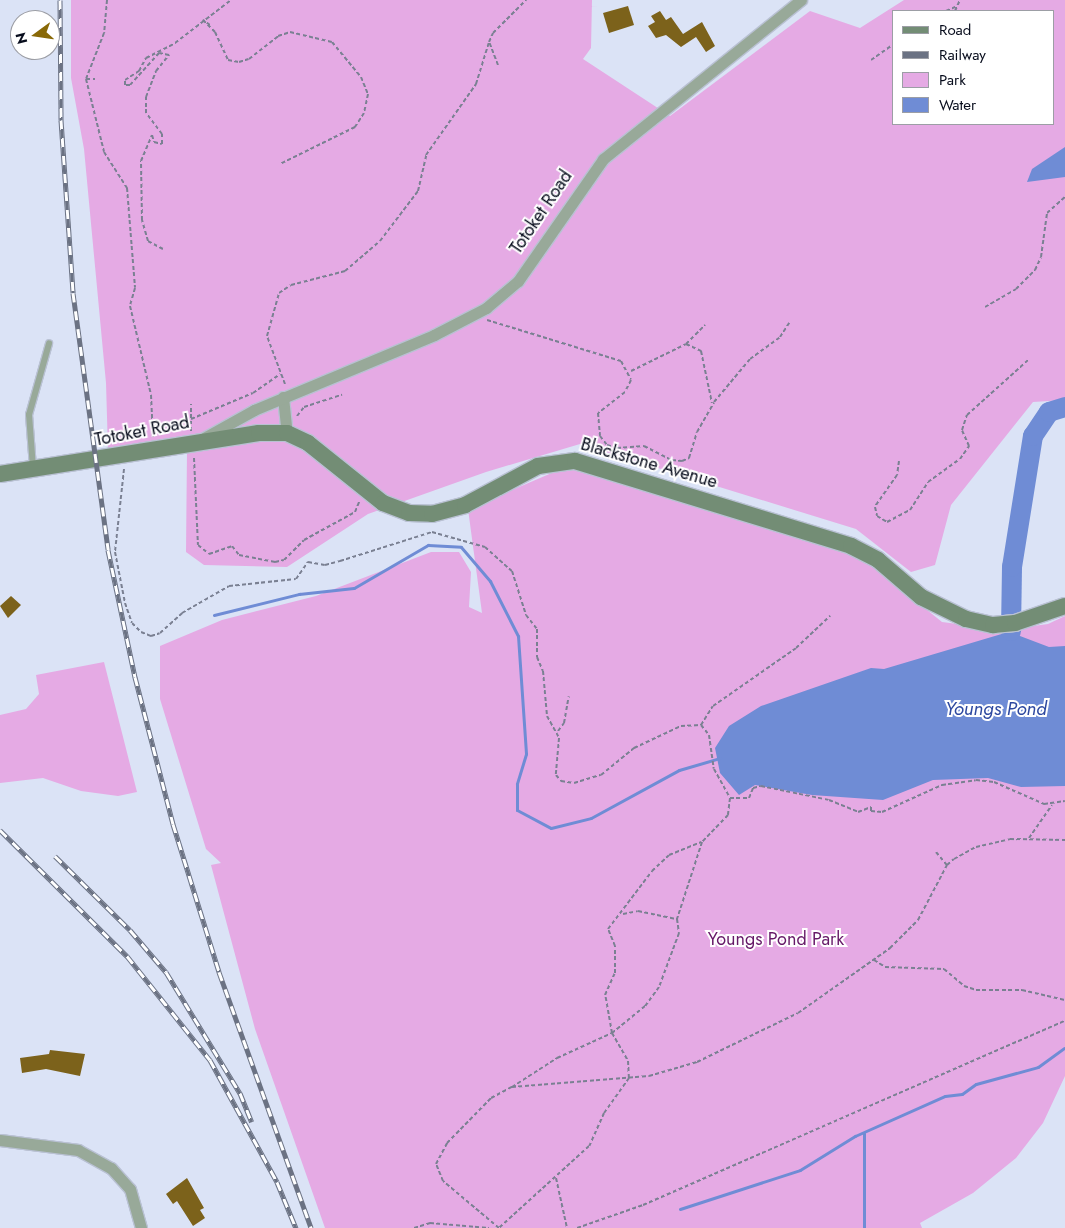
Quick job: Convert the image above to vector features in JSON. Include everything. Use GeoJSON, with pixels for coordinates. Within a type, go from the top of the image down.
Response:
{"type":"FeatureCollection","features":[{"type":"Feature","properties":{"kind":"main road"},"geometry":{"type":"LineString","coordinates":[[195,443],[259,433],[292,435]]}},
{"type":"Feature","properties":{"kind":"main road","name":"Blackstone Avenue"},"geometry":{"type":"LineString","coordinates":[[292,435],[372,497],[400,510],[420,514],[458,508],[546,463],[564,460],[593,466],[842,542],[869,554],[940,609],[983,623],[1010,624],[1065,606]]}},
{"type":"Feature","properties":{"kind":"main road","name":"Totoket Road"},"geometry":{"type":"LineString","coordinates":[[0,474],[125,457],[195,443]]}},
{"type":"Feature","properties":{"kind":"street","name":"Totoket Road"},"geometry":{"type":"LineString","coordinates":[[195,443],[285,393],[434,335],[498,299],[533,261],[603,159],[801,0]]}},
{"type":"Feature","properties":{"kind":"street"},"geometry":{"type":"LineString","coordinates":[[285,393],[292,435]]}},
{"type":"Feature","properties":{"kind":"street"},"geometry":{"type":"LineString","coordinates":[[0,1140],[78,1150],[111,1168],[130,1189],[140,1228]]}},
{"type":"Feature","properties":{"kind":"lane"},"geometry":{"type":"LineString","coordinates":[[33,470],[29,415],[49,344]]}},
{"type":"Feature","properties":{"kind":"path"},"geometry":{"type":"LineString","coordinates":[[107,0],[104,33],[86,79],[104,152],[126,188],[135,288],[130,306],[150,395],[154,451]]}},
{"type":"Feature","properties":{"kind":"path"},"geometry":{"type":"LineString","coordinates":[[163,248],[148,241],[142,220],[141,161],[152,136],[154,142],[162,144],[162,134],[146,113],[146,97],[156,71],[169,55],[159,53],[130,85],[125,85],[125,80],[139,71],[146,58],[175,43],[231,0]]}},
{"type":"Feature","properties":{"kind":"path"},"geometry":{"type":"LineString","coordinates":[[285,393],[267,336],[279,293],[291,285],[345,271],[380,241],[418,191],[426,155],[476,84],[490,42],[505,18],[526,0]]}},
{"type":"Feature","properties":{"kind":"path"},"geometry":{"type":"LineString","coordinates":[[955,10],[960,0]]}},
{"type":"Feature","properties":{"kind":"path"},"geometry":{"type":"LineString","coordinates":[[948,10],[957,6]]}},
{"type":"Feature","properties":{"kind":"path"},"geometry":{"type":"LineString","coordinates":[[203,20],[210,25],[228,60],[239,62],[250,59],[273,39],[290,32],[332,42],[361,77],[368,94],[364,113],[355,127],[280,164]]}},
{"type":"Feature","properties":{"kind":"path"},"geometry":{"type":"LineString","coordinates":[[490,42],[498,65]]}},
{"type":"Feature","properties":{"kind":"path"},"geometry":{"type":"LineString","coordinates":[[871,60],[892,45]]}},
{"type":"Feature","properties":{"kind":"path"},"geometry":{"type":"LineString","coordinates":[[86,79],[95,79]]}},
{"type":"Feature","properties":{"kind":"path"},"geometry":{"type":"LineString","coordinates":[[984,307],[1016,289],[1035,270],[1041,257],[1047,213],[1065,197]]}},
{"type":"Feature","properties":{"kind":"path"},"geometry":{"type":"LineString","coordinates":[[480,321],[490,314]]}},
{"type":"Feature","properties":{"kind":"path"},"geometry":{"type":"LineString","coordinates":[[485,319],[621,361],[631,380],[625,392],[598,414],[596,424],[607,445],[644,446],[672,460],[682,461],[690,458],[712,405],[750,359],[780,337],[789,323]]}},
{"type":"Feature","properties":{"kind":"path"},"geometry":{"type":"LineString","coordinates":[[631,370],[686,344],[704,325]]}},
{"type":"Feature","properties":{"kind":"path"},"geometry":{"type":"LineString","coordinates":[[686,344],[701,351],[712,405]]}},
{"type":"Feature","properties":{"kind":"path"},"geometry":{"type":"LineString","coordinates":[[899,461],[897,475],[875,507],[877,516],[886,522],[910,510],[928,482],[960,458],[969,446],[962,430],[967,415],[1028,360]]}},
{"type":"Feature","properties":{"kind":"path"},"geometry":{"type":"LineString","coordinates":[[191,419],[253,393],[280,374]]}},
{"type":"Feature","properties":{"kind":"path"},"geometry":{"type":"LineString","coordinates":[[292,435],[297,413],[304,407],[342,395]]}},
{"type":"Feature","properties":{"kind":"path"},"geometry":{"type":"LineString","coordinates":[[191,404],[191,419],[195,443],[198,545],[209,554],[232,546],[239,554],[276,562],[284,560],[304,540],[355,512],[360,505],[356,495]]}},
{"type":"Feature","properties":{"kind":"path"},"geometry":{"type":"LineString","coordinates":[[125,457],[115,552],[125,603],[132,623],[142,632],[151,636],[160,633],[182,613],[229,586],[296,579],[308,562],[325,565],[340,562],[432,532],[470,540],[499,556],[518,583],[526,615],[536,629],[537,657],[543,671],[547,716],[558,731]]}},
{"type":"Feature","properties":{"kind":"path"},"geometry":{"type":"LineString","coordinates":[[701,724],[713,706],[796,648],[830,616]]}},
{"type":"Feature","properties":{"kind":"path"},"geometry":{"type":"LineString","coordinates":[[569,696],[564,723],[558,731],[556,775],[566,783],[595,778],[653,738],[681,726],[701,724]]}},
{"type":"Feature","properties":{"kind":"path"},"geometry":{"type":"LineString","coordinates":[[701,724],[709,735],[712,764],[730,798],[724,823],[702,842],[669,855],[652,871],[623,914],[608,929],[615,946],[614,973],[605,995],[612,1032],[628,1061],[629,1078],[604,1113],[589,1146],[499,1228],[443,1181],[436,1164],[447,1143],[472,1114],[556,1058],[612,1032],[644,1006],[659,987],[679,933],[677,919],[702,842]]}},
{"type":"Feature","properties":{"kind":"path"},"geometry":{"type":"LineString","coordinates":[[730,798],[749,798],[753,788],[761,786],[829,800],[858,812],[871,808],[871,811],[882,812],[942,784],[976,780],[994,782],[1052,805]]}},
{"type":"Feature","properties":{"kind":"path"},"geometry":{"type":"LineString","coordinates":[[1028,839],[1052,805],[1065,801]]}},
{"type":"Feature","properties":{"kind":"path"},"geometry":{"type":"LineString","coordinates":[[512,1087],[629,1078],[696,1062],[773,1026],[822,999],[874,960],[918,920],[946,865],[976,847],[1028,839],[1065,840]]}},
{"type":"Feature","properties":{"kind":"path"},"geometry":{"type":"LineString","coordinates":[[936,852],[946,865]]}},
{"type":"Feature","properties":{"kind":"path"},"geometry":{"type":"LineString","coordinates":[[623,914],[638,911],[677,919]]}},
{"type":"Feature","properties":{"kind":"path"},"geometry":{"type":"LineString","coordinates":[[874,960],[885,967],[944,969],[964,986],[976,990],[1022,990],[1065,1000]]}},
{"type":"Feature","properties":{"kind":"path"},"geometry":{"type":"LineString","coordinates":[[577,1228],[643,1205],[1065,1021]]}},
{"type":"Feature","properties":{"kind":"path"},"geometry":{"type":"LineString","coordinates":[[556,1178],[567,1228]]}},
{"type":"Feature","properties":{"kind":"path"},"geometry":{"type":"LineString","coordinates":[[414,1228],[430,1224],[489,1228]]}},
{"type":"Feature","properties":{"kind":"green space"},"geometry":{"type":"Polygon","coordinates":[[[71,0],[592,0],[591,48],[583,59],[670,116],[810,11],[860,28],[904,0],[1065,0],[1065,400],[1033,402],[951,505],[935,565],[911,572],[856,529],[580,444],[486,472],[368,514],[287,567],[204,565],[186,552],[187,451],[165,439],[108,451],[106,383],[84,149],[71,78],[71,0]]]}},
{"type":"Feature","properties":{"kind":"green space","name":"Youngs Pond Park"},"geometry":{"type":"Polygon","coordinates":[[[568,466],[854,551],[942,622],[1003,630],[1048,624],[1065,616],[1065,1076],[1043,1123],[1016,1158],[973,1193],[920,1223],[922,1228],[325,1228],[255,1029],[211,865],[221,863],[206,849],[160,699],[160,646],[222,620],[316,596],[431,552],[459,552],[471,572],[469,607],[482,613],[468,509],[568,466]]]}},
{"type":"Feature","properties":{"kind":"green space"},"geometry":{"type":"Polygon","coordinates":[[[104,662],[137,792],[118,796],[81,791],[43,778],[0,783],[0,715],[26,709],[39,694],[36,675],[104,662]]]}},
{"type":"Feature","properties":{"kind":"water"},"geometry":{"type":"Polygon","coordinates":[[[1065,147],[1065,177],[1027,182],[1032,169],[1065,147]]]}},
{"type":"Feature","properties":{"kind":"water","name":"Youngs Pond"},"geometry":{"type":"Polygon","coordinates":[[[1015,630],[1020,636],[1049,647],[1065,646],[1065,786],[1021,787],[988,778],[933,780],[883,800],[812,795],[755,785],[739,795],[720,773],[715,748],[729,726],[761,706],[871,668],[884,669],[1015,630]]]}},
{"type":"Feature","properties":{"kind":"building"},"geometry":{"type":"Polygon","coordinates":[[[628,6],[634,25],[609,33],[603,13],[628,6]]]}},
{"type":"Feature","properties":{"kind":"building"},"geometry":{"type":"Polygon","coordinates":[[[660,11],[666,20],[671,17],[683,34],[702,22],[715,46],[706,52],[696,37],[681,47],[666,35],[656,38],[648,26],[655,22],[651,16],[660,11]]]}},
{"type":"Feature","properties":{"kind":"building"},"geometry":{"type":"Polygon","coordinates":[[[11,596],[21,605],[8,618],[0,606],[11,596]]]}},
{"type":"Feature","properties":{"kind":"building"},"geometry":{"type":"Polygon","coordinates":[[[50,1050],[85,1054],[80,1076],[46,1069],[22,1073],[20,1058],[49,1054],[50,1050]]]}},
{"type":"Feature","properties":{"kind":"building"},"geometry":{"type":"Polygon","coordinates":[[[187,1178],[204,1208],[200,1210],[205,1218],[193,1226],[177,1201],[173,1204],[166,1194],[187,1178]]]}},
{"type":"Feature","properties":{"kind":"waterway"},"geometry":{"type":"LineString","coordinates":[[1011,631],[1012,567],[1033,436],[1049,412],[1065,407]]}},
{"type":"Feature","properties":{"kind":"waterway"},"geometry":{"type":"LineString","coordinates":[[214,615],[299,594],[354,588],[428,545],[461,547],[490,581],[518,636],[526,754],[517,784],[517,810],[551,828],[591,818],[679,770],[720,758]]}},
{"type":"Feature","properties":{"kind":"waterway"},"geometry":{"type":"LineString","coordinates":[[680,1209],[800,1170],[855,1136],[945,1096],[962,1094],[976,1084],[1038,1067],[1064,1048]]}},
{"type":"Feature","properties":{"kind":"waterway"},"geometry":{"type":"LineString","coordinates":[[864,1133],[864,1228]]}},
{"type":"Feature","properties":{"kind":"railway"},"geometry":{"type":"LineString","coordinates":[[60,0],[61,120],[73,293],[108,550],[135,677],[173,824],[219,972],[311,1228]]}},
{"type":"Feature","properties":{"kind":"railway"},"geometry":{"type":"LineString","coordinates":[[0,830],[127,956],[210,1060],[277,1182],[296,1228]]}},
{"type":"Feature","properties":{"kind":"railway"},"geometry":{"type":"LineString","coordinates":[[55,856],[130,930],[166,972],[240,1093],[252,1122]]}}]}
